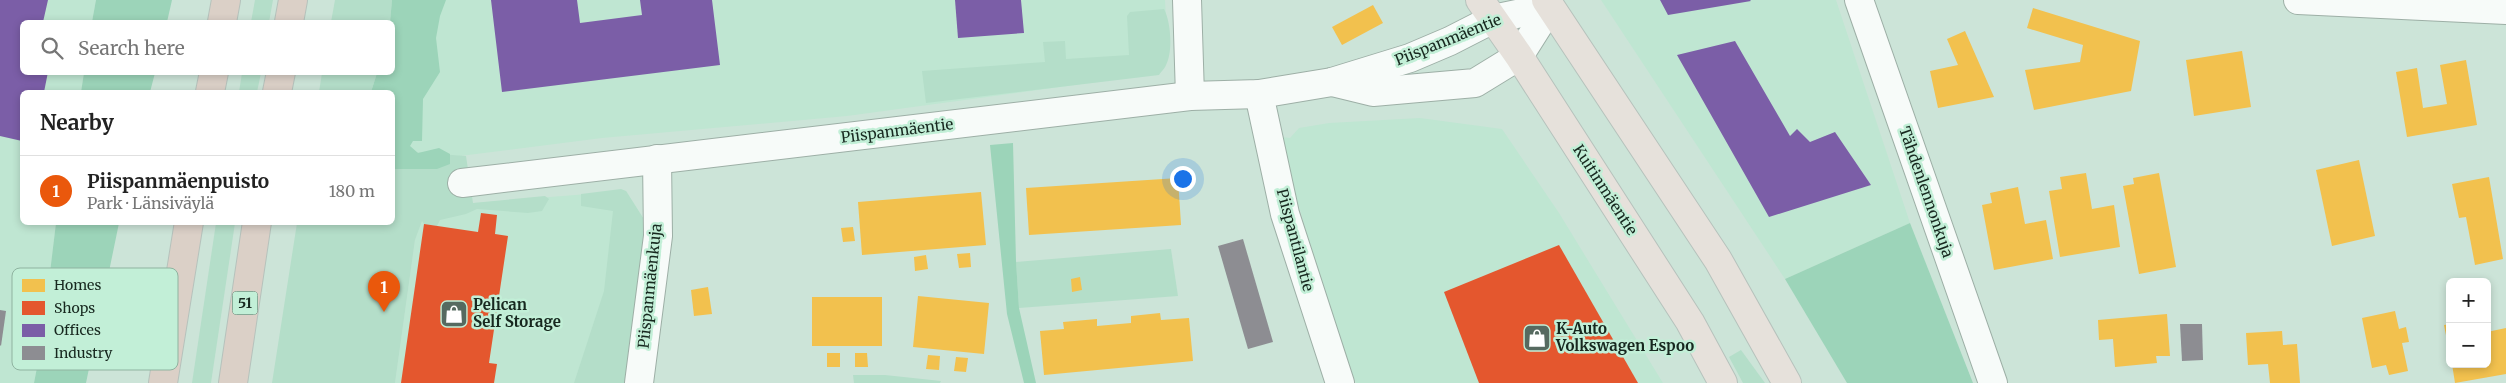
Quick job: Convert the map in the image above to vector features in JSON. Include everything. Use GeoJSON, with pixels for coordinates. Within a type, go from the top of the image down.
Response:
{"type":"FeatureCollection","features":[{"type":"Feature","properties":{"kind":"highway"},"geometry":{"type":"LineString","coordinates":[[222,20],[226,0]]}},
{"type":"Feature","properties":{"kind":"highway"},"geometry":{"type":"LineString","coordinates":[[288,20],[293,0]]}},
{"type":"Feature","properties":{"kind":"highway"},"geometry":{"type":"LineString","coordinates":[[210,90],[213,75]]}},
{"type":"Feature","properties":{"kind":"highway"},"geometry":{"type":"LineString","coordinates":[[277,90],[280,75]]}},
{"type":"Feature","properties":{"kind":"highway"},"geometry":{"type":"LineString","coordinates":[[178,286],[188,225]]}},
{"type":"Feature","properties":{"kind":"highway","name":"51"},"geometry":{"type":"LineString","coordinates":[[232,383],[257,225]]}},
{"type":"Feature","properties":{"kind":"highway"},"geometry":{"type":"LineString","coordinates":[[163,383],[165,370]]}},
{"type":"Feature","properties":{"kind":"main road"},"geometry":{"type":"LineString","coordinates":[[1548,4],[1718,260],[1786,383]]}},
{"type":"Feature","properties":{"kind":"main road","name":"Kuitinmäentie"},"geometry":{"type":"LineString","coordinates":[[1487,9],[1690,322],[1723,383]]}},
{"type":"Feature","properties":{"kind":"street"},"geometry":{"type":"LineString","coordinates":[[1187,0],[1190,96]]}},
{"type":"Feature","properties":{"kind":"street","name":"Tähdenlennonkuja"},"geometry":{"type":"LineString","coordinates":[[1859,0],[1993,383]]}},
{"type":"Feature","properties":{"kind":"street"},"geometry":{"type":"LineString","coordinates":[[2298,0],[2450,3],[2506,10]]}},
{"type":"Feature","properties":{"kind":"street","name":"Piispanmäentie"},"geometry":{"type":"LineString","coordinates":[[462,183],[1190,96],[1259,94],[1332,82],[1410,58],[1450,41],[1487,9],[1548,4]]}},
{"type":"Feature","properties":{"kind":"street","name":"Piispanmäentie"},"geometry":{"type":"LineString","coordinates":[[1332,82],[1373,92],[1476,83],[1519,56],[1548,4]]}},
{"type":"Feature","properties":{"kind":"street","name":"Piispantilantie"},"geometry":{"type":"LineString","coordinates":[[1259,94],[1285,214],[1310,296],[1340,383]]}},
{"type":"Feature","properties":{"kind":"street","name":"Piispanmäenkuja"},"geometry":{"type":"LineString","coordinates":[[639,383],[658,236],[656,160]]}},
{"type":"Feature","properties":{"kind":"shaded area"},"geometry":{"type":"Polygon","coordinates":[[[0,0],[96,0],[92,20],[20,20],[20,75],[84,75],[81,90],[20,90],[20,225],[56,225],[51,268],[12,268],[12,370],[37,370],[34,383],[0,383],[0,0]]]}},
{"type":"Feature","properties":{"kind":"shaded area"},"geometry":{"type":"Polygon","coordinates":[[[96,0],[172,0],[167,20],[92,20],[96,0]]]}},
{"type":"Feature","properties":{"kind":"shaded area"},"geometry":{"type":"Polygon","coordinates":[[[255,0],[273,0],[269,20],[251,20],[255,0]]]}},
{"type":"Feature","properties":{"kind":"shaded area"},"geometry":{"type":"Polygon","coordinates":[[[335,0],[392,0],[390,20],[331,20],[335,0]]]}},
{"type":"Feature","properties":{"kind":"shaded area"},"geometry":{"type":"Polygon","coordinates":[[[392,0],[446,0],[440,16],[436,38],[440,72],[423,99],[422,141],[413,141],[410,146],[418,153],[439,148],[450,154],[450,164],[437,169],[395,169],[395,90],[372,90],[376,75],[395,75],[395,20],[390,20],[392,0]]]}},
{"type":"Feature","properties":{"kind":"shaded area"},"geometry":{"type":"Polygon","coordinates":[[[423,0],[1165,0],[1168,57],[1155,74],[847,116],[602,138],[460,156],[398,151],[423,0]]]}},
{"type":"Feature","properties":{"kind":"shaded area"},"geometry":{"type":"Polygon","coordinates":[[[1601,0],[1836,0],[1910,223],[1785,279],[1601,0]]]}},
{"type":"Feature","properties":{"kind":"shaded area"},"geometry":{"type":"Polygon","coordinates":[[[1164,9],[1168,21],[1170,53],[1165,67],[1159,75],[926,103],[922,71],[1045,62],[1043,42],[1065,41],[1066,59],[1129,55],[1127,16],[1130,12],[1164,9]]]}},
{"type":"Feature","properties":{"kind":"shaded area"},"geometry":{"type":"Polygon","coordinates":[[[84,75],[154,75],[151,90],[81,90],[84,75]]]}},
{"type":"Feature","properties":{"kind":"shaded area"},"geometry":{"type":"Polygon","coordinates":[[[242,75],[261,75],[257,90],[239,90],[242,75]]]}},
{"type":"Feature","properties":{"kind":"shaded area"},"geometry":{"type":"Polygon","coordinates":[[[322,75],[376,75],[372,90],[319,90],[322,75]]]}},
{"type":"Feature","properties":{"kind":"shaded area"},"geometry":{"type":"Polygon","coordinates":[[[1420,118],[1502,129],[1559,213],[1663,383],[1356,383],[1331,320],[1282,146],[1282,137],[1290,138],[1299,128],[1329,123],[1420,118]]]}},
{"type":"Feature","properties":{"kind":"shaded area"},"geometry":{"type":"Polygon","coordinates":[[[1013,143],[1019,308],[1036,383],[1024,383],[1007,314],[990,145],[1013,143]]]}},
{"type":"Feature","properties":{"kind":"shaded area"},"geometry":{"type":"Polygon","coordinates":[[[398,151],[466,156],[473,203],[545,196],[549,199],[542,211],[528,213],[477,209],[466,214],[440,220],[437,226],[424,224],[422,221],[415,240],[395,383],[272,383],[297,225],[395,225],[395,158],[398,151]]]}},
{"type":"Feature","properties":{"kind":"shaded area"},"geometry":{"type":"Polygon","coordinates":[[[621,189],[626,191],[645,221],[647,240],[629,383],[574,383],[604,291],[613,211],[581,206],[581,194],[621,189]]]}},
{"type":"Feature","properties":{"kind":"shaded area"},"geometry":{"type":"Polygon","coordinates":[[[626,191],[645,221],[629,383],[395,383],[415,240],[422,220],[462,204],[626,191]]]}},
{"type":"Feature","properties":{"kind":"shaded area"},"geometry":{"type":"Polygon","coordinates":[[[1910,223],[1973,383],[1847,383],[1785,279],[1910,223]]]}},
{"type":"Feature","properties":{"kind":"shaded area"},"geometry":{"type":"Polygon","coordinates":[[[56,225],[119,225],[110,268],[51,268],[56,225]]]}},
{"type":"Feature","properties":{"kind":"shaded area"},"geometry":{"type":"Polygon","coordinates":[[[216,225],[235,225],[211,383],[192,383],[216,225]]]}},
{"type":"Feature","properties":{"kind":"shaded area"},"geometry":{"type":"Polygon","coordinates":[[[1171,249],[1178,296],[1019,308],[1016,262],[1171,249]]]}},
{"type":"Feature","properties":{"kind":"shaded area"},"geometry":{"type":"Polygon","coordinates":[[[1741,350],[1765,383],[1743,383],[1729,357],[1741,350]]]}},
{"type":"Feature","properties":{"kind":"shaded area"},"geometry":{"type":"Polygon","coordinates":[[[37,370],[89,370],[86,383],[34,383],[37,370]]]}},
{"type":"Feature","properties":{"kind":"shaded area"},"geometry":{"type":"Polygon","coordinates":[[[853,375],[885,375],[941,381],[940,383],[854,383],[853,375]]]}},
{"type":"Feature","properties":{"kind":"building: Homes"},"geometry":{"type":"Polygon","coordinates":[[[1373,5],[1383,23],[1342,45],[1332,27],[1373,5]]]}},
{"type":"Feature","properties":{"kind":"building: Homes"},"geometry":{"type":"Polygon","coordinates":[[[2033,8],[2140,41],[2131,91],[2034,110],[2025,70],[2080,62],[2083,45],[2027,28],[2033,8]]]}},
{"type":"Feature","properties":{"kind":"building: Homes"},"geometry":{"type":"Polygon","coordinates":[[[1965,31],[1994,97],[1938,108],[1930,71],[1958,65],[1947,39],[1965,31]]]}},
{"type":"Feature","properties":{"kind":"building: Homes"},"geometry":{"type":"Polygon","coordinates":[[[2242,51],[2251,107],[2194,116],[2186,60],[2242,51]]]}},
{"type":"Feature","properties":{"kind":"building: Homes"},"geometry":{"type":"Polygon","coordinates":[[[2466,60],[2477,125],[2407,137],[2396,72],[2417,68],[2423,108],[2447,104],[2440,65],[2466,60]]]}},
{"type":"Feature","properties":{"kind":"building: Homes"},"geometry":{"type":"Polygon","coordinates":[[[2359,160],[2375,236],[2332,246],[2316,170],[2359,160]]]}},
{"type":"Feature","properties":{"kind":"building: Homes"},"geometry":{"type":"Polygon","coordinates":[[[2086,173],[2092,209],[2114,205],[2120,247],[2060,257],[2049,191],[2062,189],[2060,177],[2086,173]]]}},
{"type":"Feature","properties":{"kind":"building: Homes"},"geometry":{"type":"Polygon","coordinates":[[[2159,173],[2176,267],[2139,274],[2123,186],[2134,184],[2133,178],[2159,173]]]}},
{"type":"Feature","properties":{"kind":"building: Homes"},"geometry":{"type":"Polygon","coordinates":[[[2489,177],[2503,259],[2475,265],[2466,217],[2459,218],[2452,184],[2489,177]]]}},
{"type":"Feature","properties":{"kind":"building: Homes"},"geometry":{"type":"Polygon","coordinates":[[[1178,178],[1181,225],[1029,235],[1026,188],[1178,178]]]}},
{"type":"Feature","properties":{"kind":"building: Homes"},"geometry":{"type":"Polygon","coordinates":[[[2018,187],[2025,224],[2046,220],[2053,259],[1994,270],[1982,205],[1992,203],[1990,193],[2018,187]]]}},
{"type":"Feature","properties":{"kind":"building: Homes"},"geometry":{"type":"Polygon","coordinates":[[[981,192],[986,245],[862,255],[858,202],[981,192]]]}},
{"type":"Feature","properties":{"kind":"building: Homes"},"geometry":{"type":"Polygon","coordinates":[[[853,227],[855,241],[843,242],[841,228],[853,227]]]}},
{"type":"Feature","properties":{"kind":"building: Homes"},"geometry":{"type":"Polygon","coordinates":[[[970,253],[971,267],[959,268],[957,254],[970,253]]]}},
{"type":"Feature","properties":{"kind":"building: Homes"},"geometry":{"type":"Polygon","coordinates":[[[926,255],[928,269],[915,271],[914,257],[926,255]]]}},
{"type":"Feature","properties":{"kind":"building: Homes"},"geometry":{"type":"Polygon","coordinates":[[[1080,277],[1082,290],[1072,292],[1071,279],[1080,277]]]}},
{"type":"Feature","properties":{"kind":"building: Homes"},"geometry":{"type":"Polygon","coordinates":[[[708,287],[712,314],[694,316],[691,290],[708,287]]]}},
{"type":"Feature","properties":{"kind":"building: Homes"},"geometry":{"type":"Polygon","coordinates":[[[918,296],[989,303],[984,354],[913,347],[918,296]]]}},
{"type":"Feature","properties":{"kind":"building: Homes"},"geometry":{"type":"Polygon","coordinates":[[[812,297],[882,297],[882,346],[812,346],[812,297]]]}},
{"type":"Feature","properties":{"kind":"building: Homes"},"geometry":{"type":"Polygon","coordinates":[[[2395,311],[2399,329],[2406,327],[2409,342],[2402,343],[2408,371],[2389,375],[2386,365],[2372,368],[2362,318],[2395,311]]]}},
{"type":"Feature","properties":{"kind":"building: Homes"},"geometry":{"type":"Polygon","coordinates":[[[1160,313],[1161,320],[1189,318],[1193,361],[1044,375],[1040,331],[1064,329],[1063,322],[1097,319],[1097,326],[1131,323],[1131,316],[1160,313]]]}},
{"type":"Feature","properties":{"kind":"building: Homes"},"geometry":{"type":"Polygon","coordinates":[[[2167,314],[2170,356],[2156,356],[2157,363],[2115,367],[2113,339],[2099,340],[2098,320],[2167,314]]]}},
{"type":"Feature","properties":{"kind":"building: Homes"},"geometry":{"type":"Polygon","coordinates":[[[2506,328],[2506,374],[2455,383],[2453,368],[2491,368],[2491,331],[2506,328]]]}},
{"type":"Feature","properties":{"kind":"building: Homes"},"geometry":{"type":"Polygon","coordinates":[[[2282,331],[2283,345],[2297,344],[2300,383],[2270,383],[2268,364],[2248,365],[2246,333],[2282,331]]]}},
{"type":"Feature","properties":{"kind":"building: Homes"},"geometry":{"type":"Polygon","coordinates":[[[827,353],[840,353],[840,367],[827,367],[827,353]]]}},
{"type":"Feature","properties":{"kind":"building: Homes"},"geometry":{"type":"Polygon","coordinates":[[[855,353],[867,353],[868,367],[855,367],[855,353]]]}},
{"type":"Feature","properties":{"kind":"building: Homes"},"geometry":{"type":"Polygon","coordinates":[[[928,355],[940,356],[939,370],[926,369],[928,355]]]}},
{"type":"Feature","properties":{"kind":"building: Homes"},"geometry":{"type":"Polygon","coordinates":[[[956,357],[968,358],[966,372],[954,371],[956,357]]]}},
{"type":"Feature","properties":{"kind":"building: Shops","name":"Pelican Self Storage"},"geometry":{"type":"Polygon","coordinates":[[[481,213],[497,215],[495,234],[508,236],[489,363],[497,364],[494,383],[401,383],[424,224],[478,232],[481,213]]]}},
{"type":"Feature","properties":{"kind":"building: Shops","name":"K-Auto Volkswagen Espoo"},"geometry":{"type":"Polygon","coordinates":[[[1559,245],[1638,383],[1479,383],[1444,292],[1559,245]]]}},
{"type":"Feature","properties":{"kind":"building: Offices"},"geometry":{"type":"Polygon","coordinates":[[[0,0],[48,0],[43,20],[20,20],[20,75],[47,75],[44,90],[20,90],[20,141],[0,136],[0,0]]]}},
{"type":"Feature","properties":{"kind":"building: Offices"},"geometry":{"type":"Polygon","coordinates":[[[491,0],[577,0],[580,23],[642,15],[640,0],[712,0],[720,65],[502,92],[491,0]]]}},
{"type":"Feature","properties":{"kind":"building: Offices"},"geometry":{"type":"Polygon","coordinates":[[[955,0],[1021,0],[1024,33],[958,38],[955,0]]]}},
{"type":"Feature","properties":{"kind":"building: Offices"},"geometry":{"type":"Polygon","coordinates":[[[1660,0],[1750,0],[1751,1],[1668,15],[1660,0]]]}},
{"type":"Feature","properties":{"kind":"building: Offices"},"geometry":{"type":"Polygon","coordinates":[[[1735,41],[1790,136],[1797,129],[1810,142],[1835,132],[1871,185],[1769,217],[1677,55],[1735,41]]]}},
{"type":"Feature","properties":{"kind":"building: Industry"},"geometry":{"type":"Polygon","coordinates":[[[1243,239],[1273,342],[1248,349],[1218,246],[1243,239]]]}},
{"type":"Feature","properties":{"kind":"building: Industry"},"geometry":{"type":"Polygon","coordinates":[[[0,310],[6,311],[1,346],[0,345],[0,310]]]}},
{"type":"Feature","properties":{"kind":"building: Industry"},"geometry":{"type":"Polygon","coordinates":[[[2180,324],[2202,324],[2203,360],[2182,361],[2180,324]]]}},
{"type":"Feature","properties":{"kind":"place","name":"Piispanmäenpuisto"},"geometry":{"type":"Point","coordinates":[384,312]}},
{"type":"Feature","properties":{"kind":"place","name":"Pelican Self Storage"},"geometry":{"type":"Point","coordinates":[454,314]}},
{"type":"Feature","properties":{"kind":"place","name":"K-Auto Volkswagen Espoo"},"geometry":{"type":"Point","coordinates":[1537,338]}}]}
